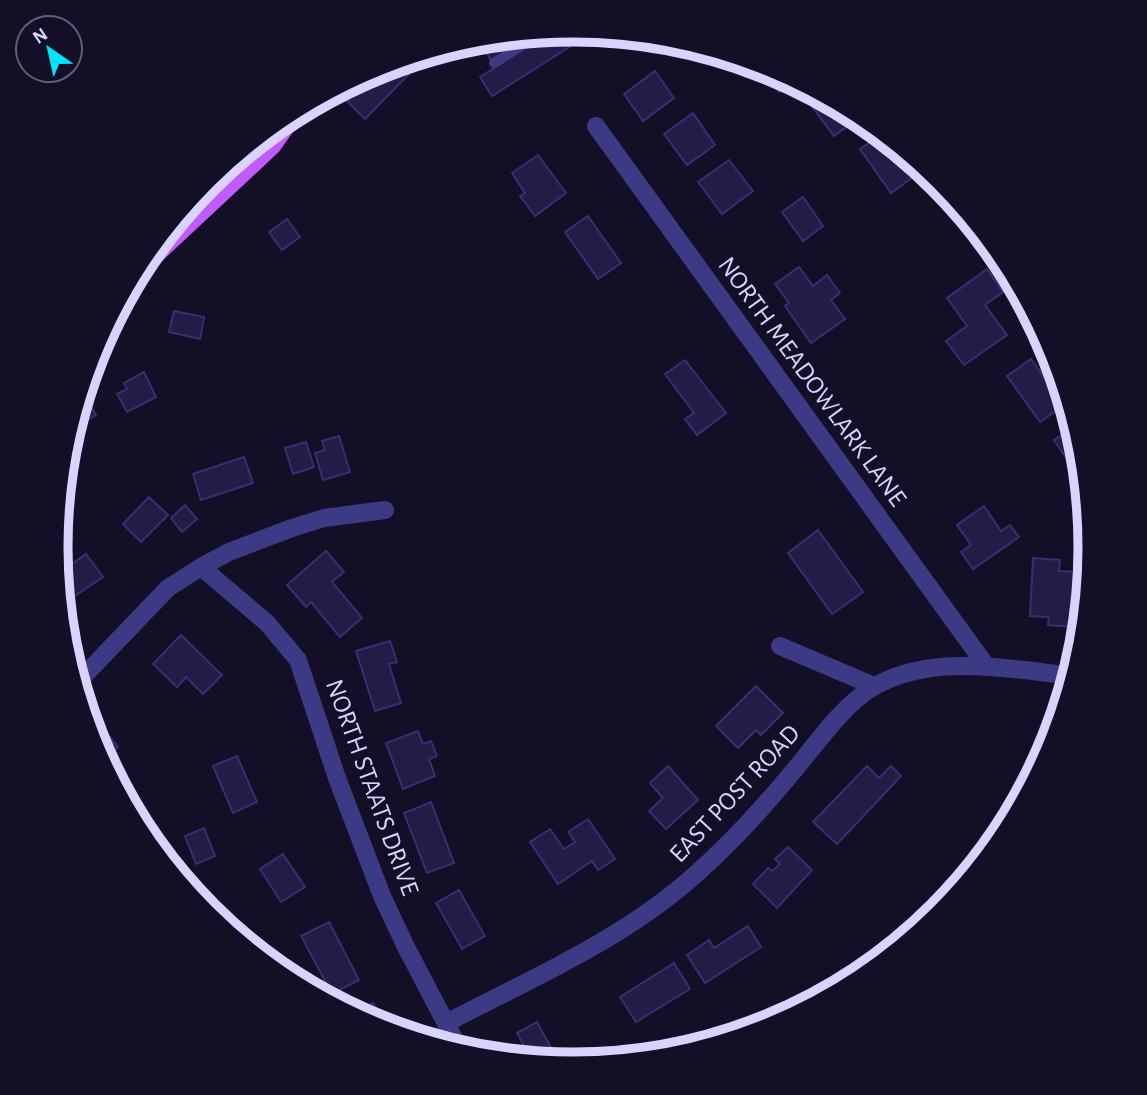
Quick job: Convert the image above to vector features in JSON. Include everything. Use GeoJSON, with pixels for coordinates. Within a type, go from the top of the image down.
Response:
{"type":"FeatureCollection","features":[{"type":"Feature","properties":{"kind":"main road"},"geometry":{"type":"LineString","coordinates":[[174,238],[278,138]]}},
{"type":"Feature","properties":{"kind":"street","name":"NORTH MEADOWLARK LANE"},"geometry":{"type":"LineString","coordinates":[[596,126],[987,667]]}},
{"type":"Feature","properties":{"kind":"street"},"geometry":{"type":"LineString","coordinates":[[84,675],[168,588],[201,567],[229,552],[292,527],[324,518],[385,510]]}},
{"type":"Feature","properties":{"kind":"street","name":"NORTH STAATS DRIVE"},"geometry":{"type":"LineString","coordinates":[[201,567],[267,623],[299,660],[337,778],[382,896],[454,1038]]}},
{"type":"Feature","properties":{"kind":"street"},"geometry":{"type":"LineString","coordinates":[[780,646],[874,686]]}},
{"type":"Feature","properties":{"kind":"street","name":"EAST POST ROAD"},"geometry":{"type":"LineString","coordinates":[[446,1023],[597,944],[681,887],[767,803],[855,700],[874,686],[908,673],[958,666],[1063,675]]}},
{"type":"Feature","properties":{"kind":"lane"},"geometry":{"type":"LineString","coordinates":[[494,63],[523,45]]}},
{"type":"Feature","properties":{"kind":"building"},"geometry":{"type":"Polygon","coordinates":[[[568,42],[571,46],[492,96],[480,77],[533,44],[568,42]]]}},
{"type":"Feature","properties":{"kind":"building"},"geometry":{"type":"Polygon","coordinates":[[[514,45],[491,60],[485,50],[514,45]]]}},
{"type":"Feature","properties":{"kind":"building"},"geometry":{"type":"Polygon","coordinates":[[[406,71],[409,74],[365,119],[347,101],[358,90],[380,80],[406,71]]]}},
{"type":"Feature","properties":{"kind":"building"},"geometry":{"type":"Polygon","coordinates":[[[655,71],[674,98],[643,121],[624,94],[655,71]]]}},
{"type":"Feature","properties":{"kind":"building"},"geometry":{"type":"Polygon","coordinates":[[[772,82],[785,88],[779,92],[772,82]]]}},
{"type":"Feature","properties":{"kind":"building"},"geometry":{"type":"Polygon","coordinates":[[[808,101],[826,110],[850,124],[834,136],[808,101]]]}},
{"type":"Feature","properties":{"kind":"building"},"geometry":{"type":"Polygon","coordinates":[[[693,113],[715,145],[687,165],[664,134],[693,113]]]}},
{"type":"Feature","properties":{"kind":"building"},"geometry":{"type":"Polygon","coordinates":[[[873,140],[904,165],[913,177],[891,193],[860,149],[873,140]]]}},
{"type":"Feature","properties":{"kind":"building"},"geometry":{"type":"Polygon","coordinates":[[[538,155],[566,193],[535,216],[520,196],[525,193],[512,173],[538,155]]]}},
{"type":"Feature","properties":{"kind":"building"},"geometry":{"type":"Polygon","coordinates":[[[729,160],[753,191],[722,214],[698,182],[729,160]]]}},
{"type":"Feature","properties":{"kind":"building"},"geometry":{"type":"Polygon","coordinates":[[[803,197],[823,226],[803,241],[782,212],[803,197]]]}},
{"type":"Feature","properties":{"kind":"building"},"geometry":{"type":"Polygon","coordinates":[[[588,216],[621,263],[598,279],[565,232],[588,216]]]}},
{"type":"Feature","properties":{"kind":"building"},"geometry":{"type":"Polygon","coordinates":[[[287,219],[300,237],[282,250],[269,232],[287,219]]]}},
{"type":"Feature","properties":{"kind":"building"},"geometry":{"type":"Polygon","coordinates":[[[799,267],[813,286],[827,275],[840,293],[831,300],[845,319],[811,343],[785,306],[789,303],[775,284],[799,267]]]}},
{"type":"Feature","properties":{"kind":"building"},"geometry":{"type":"Polygon","coordinates":[[[987,269],[1003,292],[985,305],[1007,335],[964,365],[946,341],[967,326],[947,298],[987,269]]]}},
{"type":"Feature","properties":{"kind":"building"},"geometry":{"type":"Polygon","coordinates":[[[174,311],[204,317],[200,339],[169,332],[174,311]]]}},
{"type":"Feature","properties":{"kind":"building"},"geometry":{"type":"Polygon","coordinates":[[[1031,359],[1054,391],[1059,408],[1040,422],[1007,376],[1031,359]]]}},
{"type":"Feature","properties":{"kind":"building"},"geometry":{"type":"Polygon","coordinates":[[[685,360],[726,413],[697,435],[685,419],[694,413],[665,374],[685,360]]]}},
{"type":"Feature","properties":{"kind":"building"},"geometry":{"type":"Polygon","coordinates":[[[144,372],[156,397],[127,412],[117,394],[127,389],[124,383],[144,372]]]}},
{"type":"Feature","properties":{"kind":"building"},"geometry":{"type":"Polygon","coordinates":[[[89,404],[96,415],[84,423],[89,404]]]}},
{"type":"Feature","properties":{"kind":"building"},"geometry":{"type":"Polygon","coordinates":[[[1065,432],[1072,466],[1054,440],[1065,432]]]}},
{"type":"Feature","properties":{"kind":"building"},"geometry":{"type":"Polygon","coordinates":[[[339,436],[350,472],[323,480],[315,453],[325,450],[322,441],[339,436]]]}},
{"type":"Feature","properties":{"kind":"building"},"geometry":{"type":"Polygon","coordinates":[[[306,442],[314,467],[293,474],[285,448],[306,442]]]}},
{"type":"Feature","properties":{"kind":"building"},"geometry":{"type":"Polygon","coordinates":[[[244,457],[253,483],[201,500],[193,474],[244,457]]]}},
{"type":"Feature","properties":{"kind":"building"},"geometry":{"type":"Polygon","coordinates":[[[149,497],[168,515],[141,542],[123,524],[149,497]]]}},
{"type":"Feature","properties":{"kind":"building"},"geometry":{"type":"Polygon","coordinates":[[[185,505],[197,519],[182,532],[171,518],[185,505]]]}},
{"type":"Feature","properties":{"kind":"building"},"geometry":{"type":"Polygon","coordinates":[[[984,506],[1001,531],[1010,525],[1019,537],[973,569],[961,552],[971,545],[957,525],[984,506]]]}},
{"type":"Feature","properties":{"kind":"building"},"geometry":{"type":"Polygon","coordinates":[[[818,530],[863,592],[832,614],[788,553],[818,530]]]}},
{"type":"Feature","properties":{"kind":"building"},"geometry":{"type":"Polygon","coordinates":[[[326,551],[344,572],[332,582],[362,618],[340,637],[311,602],[306,607],[287,585],[326,551]]]}},
{"type":"Feature","properties":{"kind":"building"},"geometry":{"type":"Polygon","coordinates":[[[86,554],[103,577],[71,599],[69,566],[86,554]]]}},
{"type":"Feature","properties":{"kind":"building"},"geometry":{"type":"Polygon","coordinates":[[[1033,558],[1060,560],[1059,571],[1078,572],[1072,627],[1048,625],[1049,617],[1030,616],[1033,558]]]}},
{"type":"Feature","properties":{"kind":"building"},"geometry":{"type":"Polygon","coordinates":[[[181,635],[222,675],[203,694],[186,677],[177,687],[153,664],[181,635]]]}},
{"type":"Feature","properties":{"kind":"building"},"geometry":{"type":"Polygon","coordinates":[[[390,641],[397,662],[389,664],[401,703],[375,711],[356,651],[390,641]]]}},
{"type":"Feature","properties":{"kind":"building"},"geometry":{"type":"Polygon","coordinates":[[[756,686],[783,713],[761,735],[756,730],[738,748],[716,726],[756,686]]]}},
{"type":"Feature","properties":{"kind":"building"},"geometry":{"type":"Polygon","coordinates":[[[101,726],[118,747],[111,753],[106,741],[101,726]]]}},
{"type":"Feature","properties":{"kind":"building"},"geometry":{"type":"Polygon","coordinates":[[[418,731],[423,744],[431,741],[437,756],[429,759],[435,776],[403,789],[386,743],[418,731]]]}},
{"type":"Feature","properties":{"kind":"building"},"geometry":{"type":"Polygon","coordinates":[[[237,756],[257,802],[233,813],[213,766],[237,756]]]}},
{"type":"Feature","properties":{"kind":"building"},"geometry":{"type":"Polygon","coordinates":[[[668,766],[698,800],[666,829],[649,811],[663,798],[650,783],[668,766]]]}},
{"type":"Feature","properties":{"kind":"building"},"geometry":{"type":"Polygon","coordinates":[[[867,766],[879,778],[891,766],[901,776],[837,844],[813,822],[867,766]]]}},
{"type":"Feature","properties":{"kind":"building"},"geometry":{"type":"Polygon","coordinates":[[[431,802],[454,863],[427,873],[404,813],[431,802]]]}},
{"type":"Feature","properties":{"kind":"building"},"geometry":{"type":"Polygon","coordinates":[[[588,819],[615,859],[598,870],[592,861],[558,884],[530,842],[550,829],[564,849],[575,842],[568,832],[588,819]]]}},
{"type":"Feature","properties":{"kind":"building"},"geometry":{"type":"Polygon","coordinates":[[[204,828],[215,856],[196,864],[185,836],[204,828]]]}},
{"type":"Feature","properties":{"kind":"building"},"geometry":{"type":"Polygon","coordinates":[[[788,847],[812,870],[777,908],[753,884],[768,868],[772,871],[780,864],[775,859],[788,847]]]}},
{"type":"Feature","properties":{"kind":"building"},"geometry":{"type":"Polygon","coordinates":[[[283,854],[305,887],[281,902],[260,869],[283,854]]]}},
{"type":"Feature","properties":{"kind":"building"},"geometry":{"type":"Polygon","coordinates":[[[459,890],[485,936],[462,949],[436,903],[459,890]]]}},
{"type":"Feature","properties":{"kind":"building"},"geometry":{"type":"Polygon","coordinates":[[[329,922],[359,980],[335,993],[330,990],[301,936],[329,922]]]}},
{"type":"Feature","properties":{"kind":"building"},"geometry":{"type":"Polygon","coordinates":[[[748,926],[761,947],[705,983],[687,955],[709,940],[714,948],[748,926]]]}},
{"type":"Feature","properties":{"kind":"building"},"geometry":{"type":"Polygon","coordinates":[[[674,963],[690,989],[636,1022],[620,997],[674,963]]]}},
{"type":"Feature","properties":{"kind":"building"},"geometry":{"type":"Polygon","coordinates":[[[373,1003],[380,1015],[365,1008],[373,1003]]]}},
{"type":"Feature","properties":{"kind":"building"},"geometry":{"type":"Polygon","coordinates":[[[537,1022],[554,1052],[527,1051],[517,1033],[537,1022]]]}}]}
